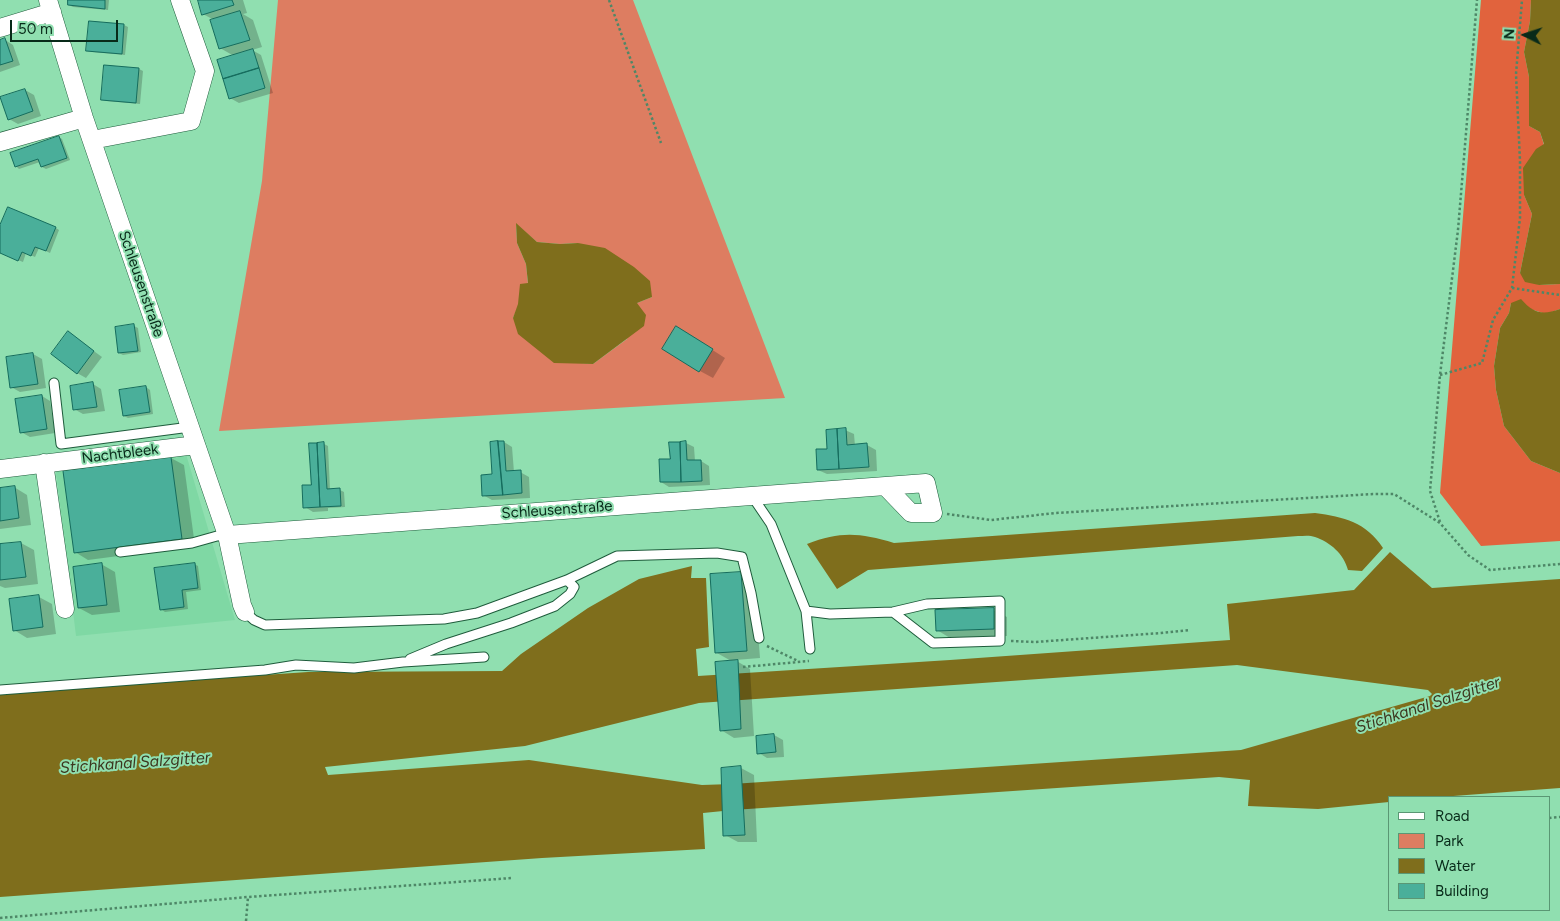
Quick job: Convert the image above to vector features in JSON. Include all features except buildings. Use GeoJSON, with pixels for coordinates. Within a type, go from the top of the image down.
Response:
{"type":"FeatureCollection","features":[{"type":"Feature","properties":{"kind":"street"},"geometry":{"type":"LineString","coordinates":[[92,140],[191,121],[205,71],[180,0]]}},
{"type":"Feature","properties":{"kind":"street","name":"Schleusenstraße"},"geometry":{"type":"LineString","coordinates":[[0,28],[50,6],[84,118],[227,535],[245,612]]}},
{"type":"Feature","properties":{"kind":"street"},"geometry":{"type":"LineString","coordinates":[[0,142],[84,118]]}},
{"type":"Feature","properties":{"kind":"street","name":"Nachtbleek"},"geometry":{"type":"LineString","coordinates":[[0,469],[196,446]]}},
{"type":"Feature","properties":{"kind":"street"},"geometry":{"type":"LineString","coordinates":[[44,463],[65,609]]}},
{"type":"Feature","properties":{"kind":"street","name":"Schleusenstraße"},"geometry":{"type":"LineString","coordinates":[[227,535],[926,483],[933,512]]}},
{"type":"Feature","properties":{"kind":"street"},"geometry":{"type":"LineString","coordinates":[[886,487],[911,513],[933,512]]}},
{"type":"Feature","properties":{"kind":"lane"},"geometry":{"type":"LineString","coordinates":[[54,383],[61,444],[190,427]]}},
{"type":"Feature","properties":{"kind":"lane"},"geometry":{"type":"LineString","coordinates":[[752,496],[771,524],[806,611],[810,649]]}},
{"type":"Feature","properties":{"kind":"lane"},"geometry":{"type":"LineString","coordinates":[[120,552],[183,544],[227,535]]}},
{"type":"Feature","properties":{"kind":"lane"},"geometry":{"type":"LineString","coordinates":[[245,612],[254,620],[265,625],[444,619],[477,613],[568,580],[617,556],[717,553],[742,557],[751,594],[758,638]]}},
{"type":"Feature","properties":{"kind":"lane"},"geometry":{"type":"LineString","coordinates":[[403,662],[446,644],[511,623],[555,606],[570,594],[574,587],[568,580]]}},
{"type":"Feature","properties":{"kind":"lane"},"geometry":{"type":"LineString","coordinates":[[806,611],[830,614],[894,612],[928,604],[1000,601],[1000,641],[934,643],[894,612]]}},
{"type":"Feature","properties":{"kind":"lane"},"geometry":{"type":"LineString","coordinates":[[0,690],[264,670],[296,665],[354,668],[403,662],[484,657]]}},
{"type":"Feature","properties":{"kind":"path"},"geometry":{"type":"LineString","coordinates":[[609,0],[661,143]]}},
{"type":"Feature","properties":{"kind":"path"},"geometry":{"type":"LineString","coordinates":[[1440,523],[1430,491],[1440,375],[1458,230],[1477,0]]}},
{"type":"Feature","properties":{"kind":"path"},"geometry":{"type":"LineString","coordinates":[[1440,375],[1482,363],[1493,320],[1512,288],[1520,218],[1520,161],[1516,74],[1522,0]]}},
{"type":"Feature","properties":{"kind":"path"},"geometry":{"type":"LineString","coordinates":[[1512,288],[1560,295]]}},
{"type":"Feature","properties":{"kind":"path"},"geometry":{"type":"LineString","coordinates":[[933,512],[991,520],[1056,513],[1394,494],[1440,523],[1468,555],[1490,570],[1560,564]]}},
{"type":"Feature","properties":{"kind":"path"},"geometry":{"type":"LineString","coordinates":[[1000,641],[1035,642],[1190,630]]}},
{"type":"Feature","properties":{"kind":"path"},"geometry":{"type":"LineString","coordinates":[[758,638],[768,647],[800,662]]}},
{"type":"Feature","properties":{"kind":"path"},"geometry":{"type":"LineString","coordinates":[[744,667],[812,661],[810,649]]}},
{"type":"Feature","properties":{"kind":"path"},"geometry":{"type":"LineString","coordinates":[[0,918],[248,896],[512,878]]}},
{"type":"Feature","properties":{"kind":"path"},"geometry":{"type":"LineString","coordinates":[[246,921],[248,896]]}},
{"type":"Feature","properties":{"kind":"shaded area"},"geometry":{"type":"Polygon","coordinates":[[[1481,0],[1531,0],[1530,21],[1524,52],[1529,77],[1529,126],[1540,132],[1544,145],[1524,195],[1532,214],[1520,273],[1539,285],[1560,284],[1560,309],[1546,314],[1511,303],[1509,313],[1500,328],[1494,366],[1496,390],[1504,426],[1531,461],[1560,473],[1560,541],[1481,546],[1440,493],[1481,0]]]}},
{"type":"Feature","properties":{"kind":"shaded area"},"geometry":{"type":"Polygon","coordinates":[[[186,454],[235,620],[76,636],[56,472],[186,454]]]}},
{"type":"Feature","properties":{"kind":"green space"},"geometry":{"type":"Polygon","coordinates":[[[278,0],[633,0],[785,398],[219,431],[262,181],[278,0]],[[516,224],[517,243],[526,264],[528,284],[513,318],[581,363],[593,364],[627,339],[637,303],[652,297],[578,243],[537,242],[516,224]]]}},
{"type":"Feature","properties":{"kind":"water"},"geometry":{"type":"Polygon","coordinates":[[[1531,0],[1560,0],[1560,284],[1539,285],[1525,282],[1520,273],[1532,214],[1524,195],[1523,168],[1536,149],[1544,144],[1540,132],[1529,126],[1529,77],[1524,52],[1530,21],[1531,0]]]}},
{"type":"Feature","properties":{"kind":"water"},"geometry":{"type":"Polygon","coordinates":[[[516,223],[537,242],[578,243],[605,248],[634,267],[650,281],[652,297],[637,303],[646,315],[644,326],[593,364],[554,363],[518,334],[513,318],[518,304],[520,284],[528,283],[526,264],[517,243],[516,223]]]}},
{"type":"Feature","properties":{"kind":"water"},"geometry":{"type":"Polygon","coordinates":[[[1521,299],[1530,308],[1539,312],[1560,309],[1560,473],[1531,461],[1504,426],[1496,390],[1494,366],[1500,328],[1509,313],[1511,303],[1521,299]]]}},
{"type":"Feature","properties":{"kind":"water"},"geometry":{"type":"Polygon","coordinates":[[[1315,513],[1335,516],[1354,522],[1369,532],[1383,548],[1362,571],[1348,570],[1336,549],[1321,539],[1313,536],[1298,536],[868,570],[837,589],[807,544],[841,535],[860,535],[894,543],[1315,513]]]}},
{"type":"Feature","properties":{"kind":"water","name":"Stichkanal Salzgitter"},"geometry":{"type":"Polygon","coordinates":[[[1390,552],[1432,588],[1560,579],[1560,788],[1453,796],[1388,796],[1388,802],[1318,809],[1248,806],[1250,780],[1219,777],[733,810],[703,813],[705,849],[542,858],[0,897],[0,693],[308,672],[502,671],[521,654],[588,608],[639,579],[692,566],[691,578],[706,578],[709,647],[696,649],[698,676],[1230,640],[1227,604],[1354,590],[1390,552]],[[1237,665],[699,703],[525,746],[325,767],[328,775],[529,760],[702,785],[732,784],[1241,750],[1432,694],[1428,690],[1237,665]]]}}]}
